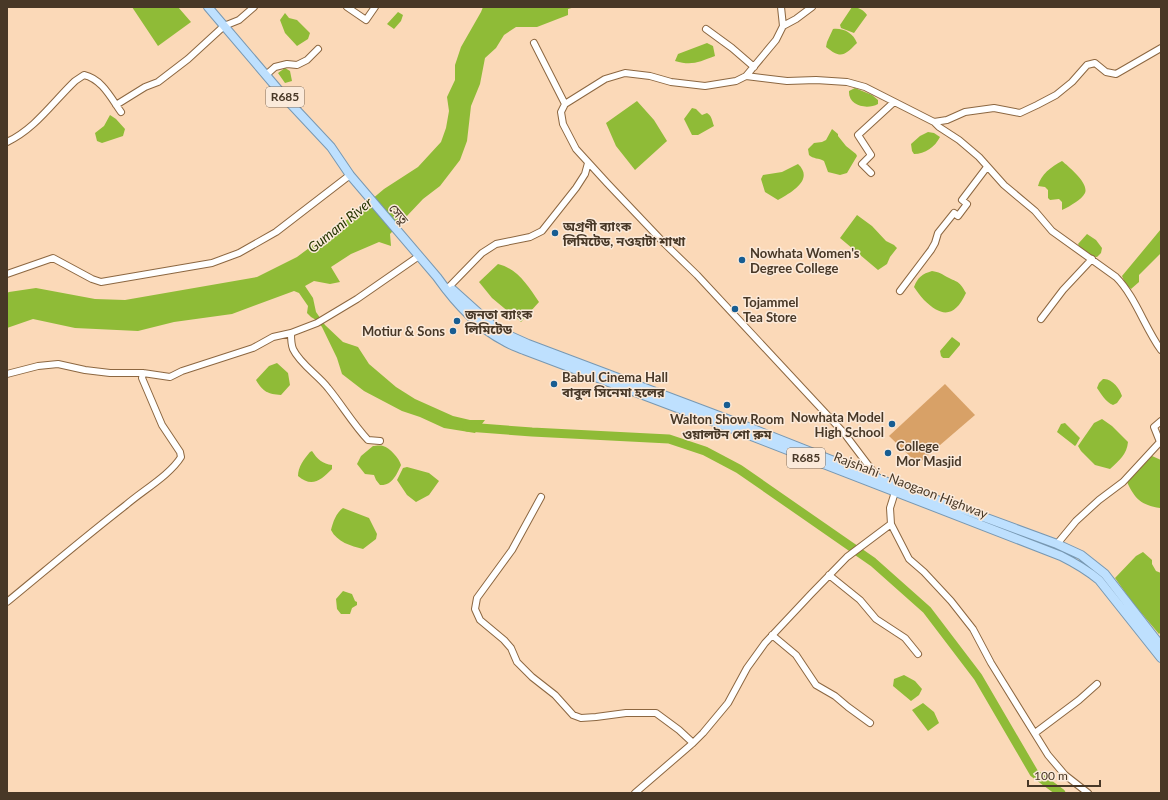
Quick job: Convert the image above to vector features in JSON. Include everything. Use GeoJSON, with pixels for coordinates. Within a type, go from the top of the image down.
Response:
{"type":"FeatureCollection","features":[{"type":"Feature","properties":{"kind":"main road","name":"R685"},"geometry":{"type":"LineString","coordinates":[[208,7],[288,101],[330,147],[350,175]]}},
{"type":"Feature","properties":{"kind":"main road","name":"সেতু"},"geometry":{"type":"LineString","coordinates":[[350,175],[403,238]]}},
{"type":"Feature","properties":{"kind":"main road","name":"Rajshahi - Naogaon Highway"},"geometry":{"type":"LineString","coordinates":[[403,238],[472,317],[488,331],[504,341],[829,463],[895,492],[1056,544],[1081,555],[1105,574],[1161,646]]}},
{"type":"Feature","properties":{"kind":"main road","name":"Rajshahi - Naogaon Highway"},"geometry":{"type":"LineString","coordinates":[[829,463],[878,478],[997,526],[1089,571],[1099,580],[1161,658]]}},
{"type":"Feature","properties":{"kind":"street"},"geometry":{"type":"LineString","coordinates":[[116,105],[158,82],[188,59],[224,26],[239,20],[254,7]]}},
{"type":"Feature","properties":{"kind":"street"},"geometry":{"type":"LineString","coordinates":[[347,7],[366,20],[375,7]]}},
{"type":"Feature","properties":{"kind":"street"},"geometry":{"type":"LineString","coordinates":[[781,7],[783,26],[776,40],[746,76],[736,80],[705,86],[671,82],[650,76],[626,73],[605,79],[565,104],[560,112],[563,124],[576,149],[588,163],[696,275],[844,433],[878,478]]}},
{"type":"Feature","properties":{"kind":"street"},"geometry":{"type":"LineString","coordinates":[[783,26],[796,19],[812,7]]}},
{"type":"Feature","properties":{"kind":"street"},"geometry":{"type":"LineString","coordinates":[[706,29],[732,48],[754,67]]}},
{"type":"Feature","properties":{"kind":"street"},"geometry":{"type":"LineString","coordinates":[[534,43],[565,104]]}},
{"type":"Feature","properties":{"kind":"street"},"geometry":{"type":"LineString","coordinates":[[934,122],[947,120],[965,112],[994,108],[1020,113],[1038,105],[1056,94],[1072,82],[1087,65],[1095,63],[1106,72],[1116,74],[1161,48]]}},
{"type":"Feature","properties":{"kind":"street"},"geometry":{"type":"LineString","coordinates":[[266,75],[275,67],[287,64],[297,65],[307,60],[318,49]]}},
{"type":"Feature","properties":{"kind":"street"},"geometry":{"type":"LineString","coordinates":[[7,142],[28,129],[75,81],[84,75],[91,77],[102,85],[121,112]]}},
{"type":"Feature","properties":{"kind":"street"},"geometry":{"type":"LineString","coordinates":[[746,76],[787,81],[816,80],[847,82],[864,87],[934,122],[959,140],[1004,185],[1035,212],[1052,231],[1092,259],[1123,284],[1161,350]]}},
{"type":"Feature","properties":{"kind":"street"},"geometry":{"type":"LineString","coordinates":[[871,173],[862,164],[871,155],[858,135],[894,102]]}},
{"type":"Feature","properties":{"kind":"street"},"geometry":{"type":"LineString","coordinates":[[448,289],[482,253],[496,244],[530,237],[542,231],[576,188],[585,174],[588,163]]}},
{"type":"Feature","properties":{"kind":"street"},"geometry":{"type":"LineString","coordinates":[[900,291],[931,250],[938,233],[954,213],[958,216],[967,204],[962,200],[987,167]]}},
{"type":"Feature","properties":{"kind":"street"},"geometry":{"type":"LineString","coordinates":[[7,274],[53,258],[92,279],[101,282],[212,263],[239,253],[276,232],[350,175]]}},
{"type":"Feature","properties":{"kind":"street"},"geometry":{"type":"LineString","coordinates":[[7,374],[38,366],[58,364],[85,370],[110,373],[143,373],[170,377],[182,371],[253,348],[273,337],[291,333],[320,322],[419,256]]}},
{"type":"Feature","properties":{"kind":"street"},"geometry":{"type":"LineString","coordinates":[[1041,319],[1063,290],[1092,259]]}},
{"type":"Feature","properties":{"kind":"street"},"geometry":{"type":"LineString","coordinates":[[291,333],[293,348],[298,356],[327,387],[357,428],[368,440],[380,441]]}},
{"type":"Feature","properties":{"kind":"street"},"geometry":{"type":"LineString","coordinates":[[7,602],[96,528],[166,473],[181,457],[180,452],[162,425],[142,378],[143,373]]}},
{"type":"Feature","properties":{"kind":"street"},"geometry":{"type":"LineString","coordinates":[[1056,544],[1076,521],[1099,500],[1123,482],[1160,442],[1154,427],[1161,421]]}},
{"type":"Feature","properties":{"kind":"street"},"geometry":{"type":"LineString","coordinates":[[895,492],[890,508],[891,524],[909,559],[935,584],[973,629],[991,663],[1036,733],[1048,755],[1065,775],[1088,793]]}},
{"type":"Feature","properties":{"kind":"street"},"geometry":{"type":"LineString","coordinates":[[541,497],[512,550],[478,598],[475,609],[480,620],[504,640],[511,648],[517,662],[532,677],[555,695],[573,715],[581,718],[626,713],[656,713],[679,730],[693,743]]}},
{"type":"Feature","properties":{"kind":"street"},"geometry":{"type":"LineString","coordinates":[[635,793],[693,743],[728,703],[747,668],[772,636],[829,575],[847,557],[891,524]]}},
{"type":"Feature","properties":{"kind":"street"},"geometry":{"type":"LineString","coordinates":[[829,575],[843,588],[860,600],[876,619],[906,638],[918,654]]}},
{"type":"Feature","properties":{"kind":"street"},"geometry":{"type":"LineString","coordinates":[[772,636],[796,655],[816,685],[835,696],[870,723]]}},
{"type":"Feature","properties":{"kind":"street"},"geometry":{"type":"LineString","coordinates":[[1036,733],[1079,700],[1097,684]]}},
{"type":"Feature","properties":{"kind":"shaded area"},"geometry":{"type":"Polygon","coordinates":[[[945,384],[975,415],[918,464],[889,436],[945,384]]]}},
{"type":"Feature","properties":{"kind":"water"},"geometry":{"type":"Polygon","coordinates":[[[132,7],[178,7],[191,22],[158,46],[132,7]]]}},
{"type":"Feature","properties":{"kind":"water","name":"Gumani River"},"geometry":{"type":"Polygon","coordinates":[[[483,7],[575,7],[568,9],[568,15],[537,27],[516,27],[504,35],[496,48],[485,58],[480,84],[471,106],[467,141],[460,160],[440,186],[423,199],[390,234],[391,246],[379,242],[351,254],[331,267],[340,282],[330,284],[314,281],[305,286],[313,298],[316,312],[325,325],[343,342],[358,347],[369,364],[396,387],[415,399],[453,416],[470,420],[485,420],[475,433],[444,428],[402,411],[364,391],[342,374],[337,358],[322,327],[307,313],[308,306],[299,293],[294,291],[232,314],[174,322],[138,331],[75,328],[33,319],[7,328],[7,293],[9,292],[36,288],[95,299],[125,300],[257,277],[297,257],[352,216],[384,189],[418,167],[441,142],[446,128],[449,111],[447,97],[455,80],[455,65],[461,47],[483,7]]]}},
{"type":"Feature","properties":{"kind":"water"},"geometry":{"type":"Polygon","coordinates":[[[852,7],[861,9],[867,15],[854,33],[841,28],[840,25],[852,7]]]}},
{"type":"Feature","properties":{"kind":"water"},"geometry":{"type":"Polygon","coordinates":[[[398,12],[403,15],[401,21],[394,29],[387,24],[398,12]]]}},
{"type":"Feature","properties":{"kind":"water"},"geometry":{"type":"Polygon","coordinates":[[[285,13],[289,18],[297,20],[310,33],[308,39],[297,46],[285,33],[280,20],[285,13]]]}},
{"type":"Feature","properties":{"kind":"water"},"geometry":{"type":"Polygon","coordinates":[[[833,29],[841,29],[848,32],[853,36],[857,43],[849,51],[842,54],[831,51],[826,47],[833,29]]]}},
{"type":"Feature","properties":{"kind":"water"},"geometry":{"type":"Polygon","coordinates":[[[707,43],[713,46],[715,56],[700,62],[686,63],[675,61],[678,54],[707,43]]]}},
{"type":"Feature","properties":{"kind":"water"},"geometry":{"type":"Polygon","coordinates":[[[285,68],[290,71],[292,81],[285,83],[278,73],[285,68]]]}},
{"type":"Feature","properties":{"kind":"water"},"geometry":{"type":"Polygon","coordinates":[[[855,88],[872,95],[878,100],[878,104],[869,107],[855,103],[850,96],[849,91],[855,88]]]}},
{"type":"Feature","properties":{"kind":"water"},"geometry":{"type":"Polygon","coordinates":[[[637,101],[654,120],[667,141],[635,170],[616,146],[606,123],[637,101]]]}},
{"type":"Feature","properties":{"kind":"water"},"geometry":{"type":"Polygon","coordinates":[[[692,108],[696,109],[702,115],[707,113],[709,114],[714,126],[698,135],[692,135],[684,119],[692,108]]]}},
{"type":"Feature","properties":{"kind":"water"},"geometry":{"type":"Polygon","coordinates":[[[110,115],[125,129],[123,136],[102,143],[97,141],[95,133],[104,126],[110,115]]]}},
{"type":"Feature","properties":{"kind":"water"},"geometry":{"type":"Polygon","coordinates":[[[832,129],[838,134],[846,146],[857,156],[847,173],[840,175],[828,172],[824,161],[809,155],[808,149],[814,143],[826,140],[832,129]]]}},
{"type":"Feature","properties":{"kind":"water"},"geometry":{"type":"Polygon","coordinates":[[[928,132],[934,133],[940,137],[929,149],[922,153],[914,154],[911,144],[920,136],[928,132]]]}},
{"type":"Feature","properties":{"kind":"water"},"geometry":{"type":"Polygon","coordinates":[[[1062,161],[1081,180],[1084,185],[1085,193],[1077,201],[1062,210],[1062,202],[1059,199],[1050,200],[1048,198],[1048,190],[1045,187],[1038,186],[1041,178],[1047,171],[1062,161]]]}},
{"type":"Feature","properties":{"kind":"water"},"geometry":{"type":"Polygon","coordinates":[[[798,164],[803,170],[804,175],[802,181],[794,190],[778,200],[765,192],[761,179],[763,175],[782,172],[798,164]]]}},
{"type":"Feature","properties":{"kind":"water"},"geometry":{"type":"Polygon","coordinates":[[[857,215],[872,226],[886,241],[897,248],[887,264],[878,270],[840,238],[857,215]]]}},
{"type":"Feature","properties":{"kind":"water"},"geometry":{"type":"Polygon","coordinates":[[[1161,229],[1161,253],[1139,275],[1139,282],[1131,289],[1125,283],[1122,276],[1161,229]]]}},
{"type":"Feature","properties":{"kind":"water"},"geometry":{"type":"Polygon","coordinates":[[[1087,234],[1096,240],[1102,248],[1101,253],[1097,257],[1086,253],[1078,244],[1087,234]]]}},
{"type":"Feature","properties":{"kind":"water"},"geometry":{"type":"Polygon","coordinates":[[[498,264],[505,266],[517,274],[539,302],[521,322],[492,298],[479,282],[498,264]]]}},
{"type":"Feature","properties":{"kind":"water"},"geometry":{"type":"Polygon","coordinates":[[[932,271],[940,273],[958,283],[962,286],[966,293],[962,301],[953,311],[942,312],[937,310],[924,300],[914,287],[921,276],[932,271]]]}},
{"type":"Feature","properties":{"kind":"water"},"geometry":{"type":"Polygon","coordinates":[[[952,337],[960,343],[960,345],[949,358],[943,358],[940,351],[952,337]]]}},
{"type":"Feature","properties":{"kind":"water"},"geometry":{"type":"Polygon","coordinates":[[[277,363],[288,373],[290,385],[281,395],[266,392],[256,380],[269,366],[277,363]]]}},
{"type":"Feature","properties":{"kind":"water"},"geometry":{"type":"Polygon","coordinates":[[[1103,379],[1112,382],[1121,393],[1122,396],[1117,403],[1113,405],[1106,400],[1097,388],[1103,379]]]}},
{"type":"Feature","properties":{"kind":"water"},"geometry":{"type":"Polygon","coordinates":[[[1102,419],[1112,426],[1128,442],[1124,454],[1110,469],[1095,465],[1078,446],[1094,423],[1102,419]]]}},
{"type":"Feature","properties":{"kind":"water"},"geometry":{"type":"Polygon","coordinates":[[[1065,423],[1080,438],[1075,446],[1057,432],[1061,424],[1065,423]]]}},
{"type":"Feature","properties":{"kind":"water"},"geometry":{"type":"Polygon","coordinates":[[[373,446],[386,447],[400,462],[401,465],[398,472],[394,479],[388,484],[380,485],[374,475],[365,474],[357,464],[361,456],[373,446]]]}},
{"type":"Feature","properties":{"kind":"water"},"geometry":{"type":"Polygon","coordinates":[[[312,451],[320,461],[332,465],[332,469],[320,479],[308,482],[298,476],[302,463],[312,451]]]}},
{"type":"Feature","properties":{"kind":"water"},"geometry":{"type":"Polygon","coordinates":[[[1152,456],[1161,460],[1160,508],[1153,507],[1139,500],[1127,482],[1152,456]]]}},
{"type":"Feature","properties":{"kind":"water"},"geometry":{"type":"Polygon","coordinates":[[[407,467],[429,473],[439,481],[429,495],[416,502],[407,495],[397,480],[403,468],[407,467]]]}},
{"type":"Feature","properties":{"kind":"water"},"geometry":{"type":"Polygon","coordinates":[[[343,508],[369,518],[377,534],[376,539],[363,549],[349,545],[337,538],[331,530],[337,515],[343,508]]]}},
{"type":"Feature","properties":{"kind":"water"},"geometry":{"type":"Polygon","coordinates":[[[1143,552],[1152,560],[1152,564],[1156,571],[1161,573],[1161,632],[1159,634],[1132,602],[1115,578],[1136,556],[1143,552]]]}},
{"type":"Feature","properties":{"kind":"water"},"geometry":{"type":"Polygon","coordinates":[[[343,591],[352,594],[357,602],[357,605],[352,608],[350,614],[341,614],[337,609],[336,599],[343,591]]]}},
{"type":"Feature","properties":{"kind":"water"},"geometry":{"type":"Polygon","coordinates":[[[904,675],[915,681],[922,689],[919,695],[911,701],[893,686],[894,679],[904,675]]]}},
{"type":"Feature","properties":{"kind":"water"},"geometry":{"type":"Polygon","coordinates":[[[923,703],[934,712],[939,723],[928,731],[912,710],[923,703]]]}},
{"type":"Feature","properties":{"kind":"waterway"},"geometry":{"type":"LineString","coordinates":[[467,427],[669,439],[705,451],[739,469],[873,562],[927,610],[978,677],[1034,773],[1061,793]]}},
{"type":"Feature","properties":{"kind":"place","name":"অগ্রণী ব্যাংক লিমিটেড, নওহাটা শাখা"},"geometry":{"type":"Point","coordinates":[555,233]}},
{"type":"Feature","properties":{"kind":"place","name":"Nowhata Women's Degree College"},"geometry":{"type":"Point","coordinates":[742,260]}},
{"type":"Feature","properties":{"kind":"place","name":"Tojammel Tea Store"},"geometry":{"type":"Point","coordinates":[735,309]}},
{"type":"Feature","properties":{"kind":"place","name":"জনতা ব্যাংক লিমিটেড"},"geometry":{"type":"Point","coordinates":[457,321]}},
{"type":"Feature","properties":{"kind":"place","name":"Motiur & Sons"},"geometry":{"type":"Point","coordinates":[453,331]}},
{"type":"Feature","properties":{"kind":"place","name":"Babul Cinema Hall বাবুল সিনেমা হলের"},"geometry":{"type":"Point","coordinates":[554,384]}},
{"type":"Feature","properties":{"kind":"place","name":"Walton Show Room ওয়ালটন শো রুম"},"geometry":{"type":"Point","coordinates":[727,405]}},
{"type":"Feature","properties":{"kind":"place","name":"Nowhata Model High School"},"geometry":{"type":"Point","coordinates":[892,424]}},
{"type":"Feature","properties":{"kind":"place","name":"College Mor Masjid"},"geometry":{"type":"Point","coordinates":[888,453]}}]}
